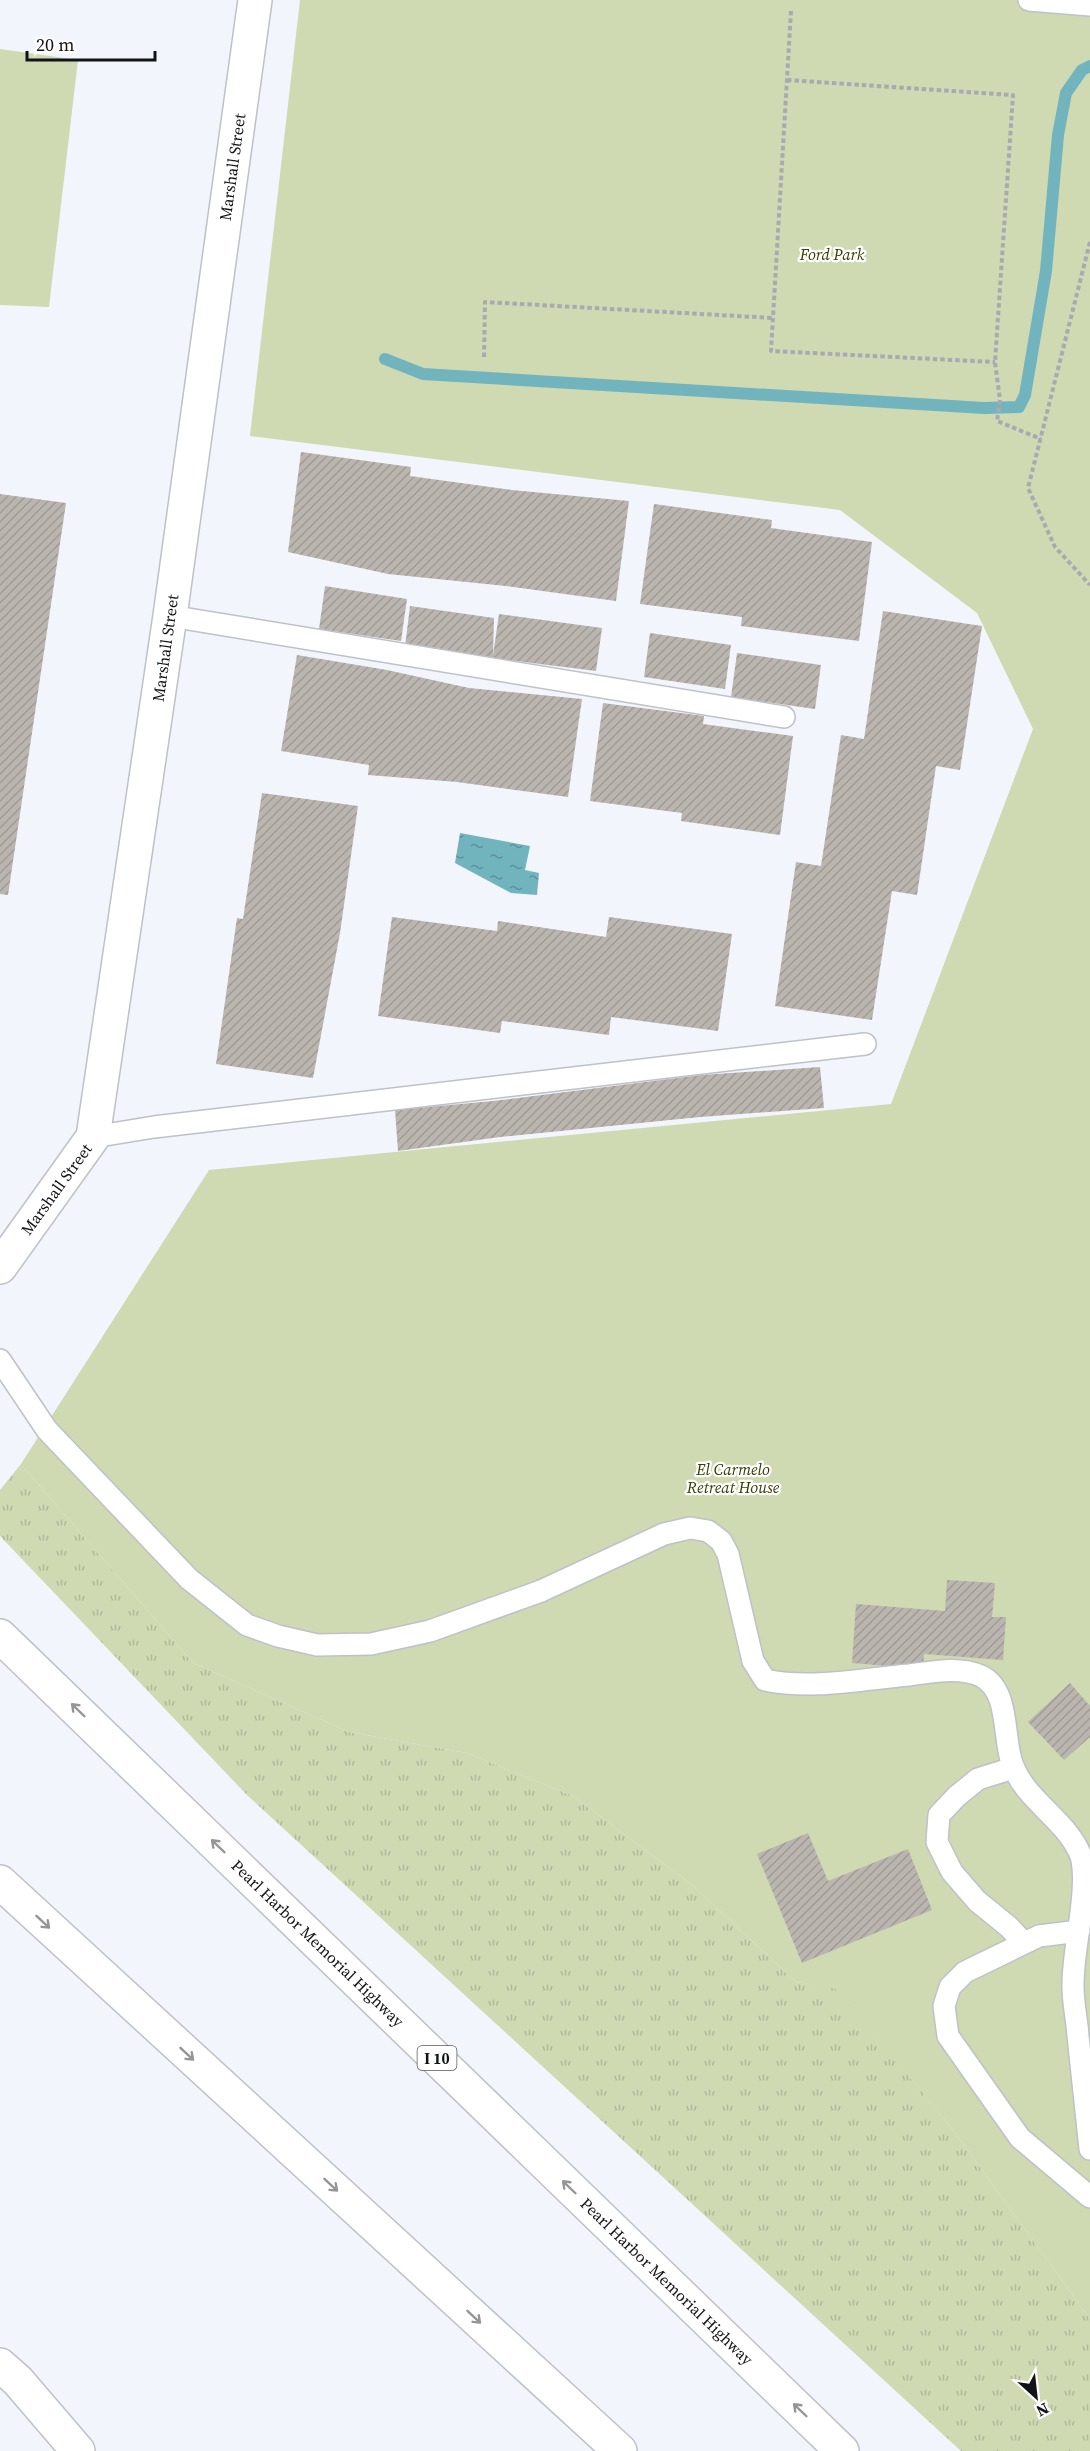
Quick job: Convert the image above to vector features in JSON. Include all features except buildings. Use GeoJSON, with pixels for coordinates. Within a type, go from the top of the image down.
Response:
{"type":"FeatureCollection","features":[{"type":"Feature","properties":{"kind":"main road","name":"Marshall Street"},"geometry":{"type":"LineString","coordinates":[[0,1267],[93,1137],[170,616],[255,0]]}},
{"type":"Feature","properties":{"kind":"main road"},"geometry":{"type":"LineString","coordinates":[[0,1629],[32,1665]]}},
{"type":"Feature","properties":{"kind":"main road","name":"Pearl Harbor Memorial Highway"},"geometry":{"type":"LineString","coordinates":[[0,1636],[842,2451]]}},
{"type":"Feature","properties":{"kind":"main road"},"geometry":{"type":"LineString","coordinates":[[0,1882],[620,2451]]}},
{"type":"Feature","properties":{"kind":"main road"},"geometry":{"type":"LineString","coordinates":[[0,2365],[18,2381],[78,2451]]}},
{"type":"Feature","properties":{"kind":"lane"},"geometry":{"type":"LineString","coordinates":[[1029,0],[1090,5]]}},
{"type":"Feature","properties":{"kind":"lane"},"geometry":{"type":"LineString","coordinates":[[170,616],[784,717]]}},
{"type":"Feature","properties":{"kind":"lane"},"geometry":{"type":"LineString","coordinates":[[93,1137],[154,1127],[865,1044]]}},
{"type":"Feature","properties":{"kind":"lane"},"geometry":{"type":"LineString","coordinates":[[0,1360],[47,1430],[189,1579],[247,1625],[278,1636],[317,1645],[371,1644],[430,1630],[541,1590],[664,1534],[690,1528],[708,1531],[722,1541],[728,1554],[753,1661],[765,1680],[783,1684],[813,1684],[956,1670],[981,1676],[992,1684],[1001,1697],[1013,1768],[1032,1795],[1068,1832],[1081,1857],[1086,1903],[1079,1931],[1073,1986],[1090,2149]]}},
{"type":"Feature","properties":{"kind":"lane"},"geometry":{"type":"LineString","coordinates":[[1013,1768],[978,1779],[957,1796],[939,1815],[937,1842],[952,1872],[971,1894],[1024,1943]]}},
{"type":"Feature","properties":{"kind":"lane"},"geometry":{"type":"LineString","coordinates":[[1079,1931],[1039,1936],[965,1972],[950,1987],[944,2006],[948,2036],[1020,2138],[1090,2197]]}},
{"type":"Feature","properties":{"kind":"path"},"geometry":{"type":"LineString","coordinates":[[791,12],[771,351],[995,362]]}},
{"type":"Feature","properties":{"kind":"path"},"geometry":{"type":"LineString","coordinates":[[787,80],[1013,95],[995,362],[1000,400],[997,421],[1041,439]]}},
{"type":"Feature","properties":{"kind":"path"},"geometry":{"type":"LineString","coordinates":[[1090,242],[1028,488],[1055,547],[1090,585]]}},
{"type":"Feature","properties":{"kind":"path"},"geometry":{"type":"LineString","coordinates":[[484,357],[485,302],[773,318]]}},
{"type":"Feature","properties":{"kind":"green space","name":"El Carmelo Retreat House"},"geometry":{"type":"Polygon","coordinates":[[[300,0],[1090,0],[1090,2319],[950,2126],[836,1989],[796,1982],[691,1884],[573,1796],[467,1753],[349,1732],[193,1663],[21,1464],[209,1170],[891,1104],[1033,729],[977,613],[840,510],[250,436],[300,0]]]}},
{"type":"Feature","properties":{"kind":"green space"},"geometry":{"type":"Polygon","coordinates":[[[0,49],[78,60],[49,307],[0,305],[0,49]]]}},
{"type":"Feature","properties":{"kind":"green space"},"geometry":{"type":"Polygon","coordinates":[[[21,1464],[193,1663],[349,1732],[467,1753],[573,1796],[691,1884],[796,1982],[836,1988],[950,2126],[1090,2319],[1090,2451],[961,2451],[247,1795],[0,1536],[0,1490],[21,1464]]]}},
{"type":"Feature","properties":{"kind":"water"},"geometry":{"type":"Polygon","coordinates":[[[460,833],[530,846],[525,870],[539,873],[537,895],[511,893],[455,863],[460,833]]]}},
{"type":"Feature","properties":{"kind":"waterway"},"geometry":{"type":"LineString","coordinates":[[385,359],[423,374],[984,408],[1019,407],[1025,395],[1046,271],[1058,135],[1066,93],[1082,70],[1090,66]]}},
{"type":"Feature","properties":{"kind":"park label","name":"Ford Park"},"geometry":{"type":"Point","coordinates":[832,254]}}]}
